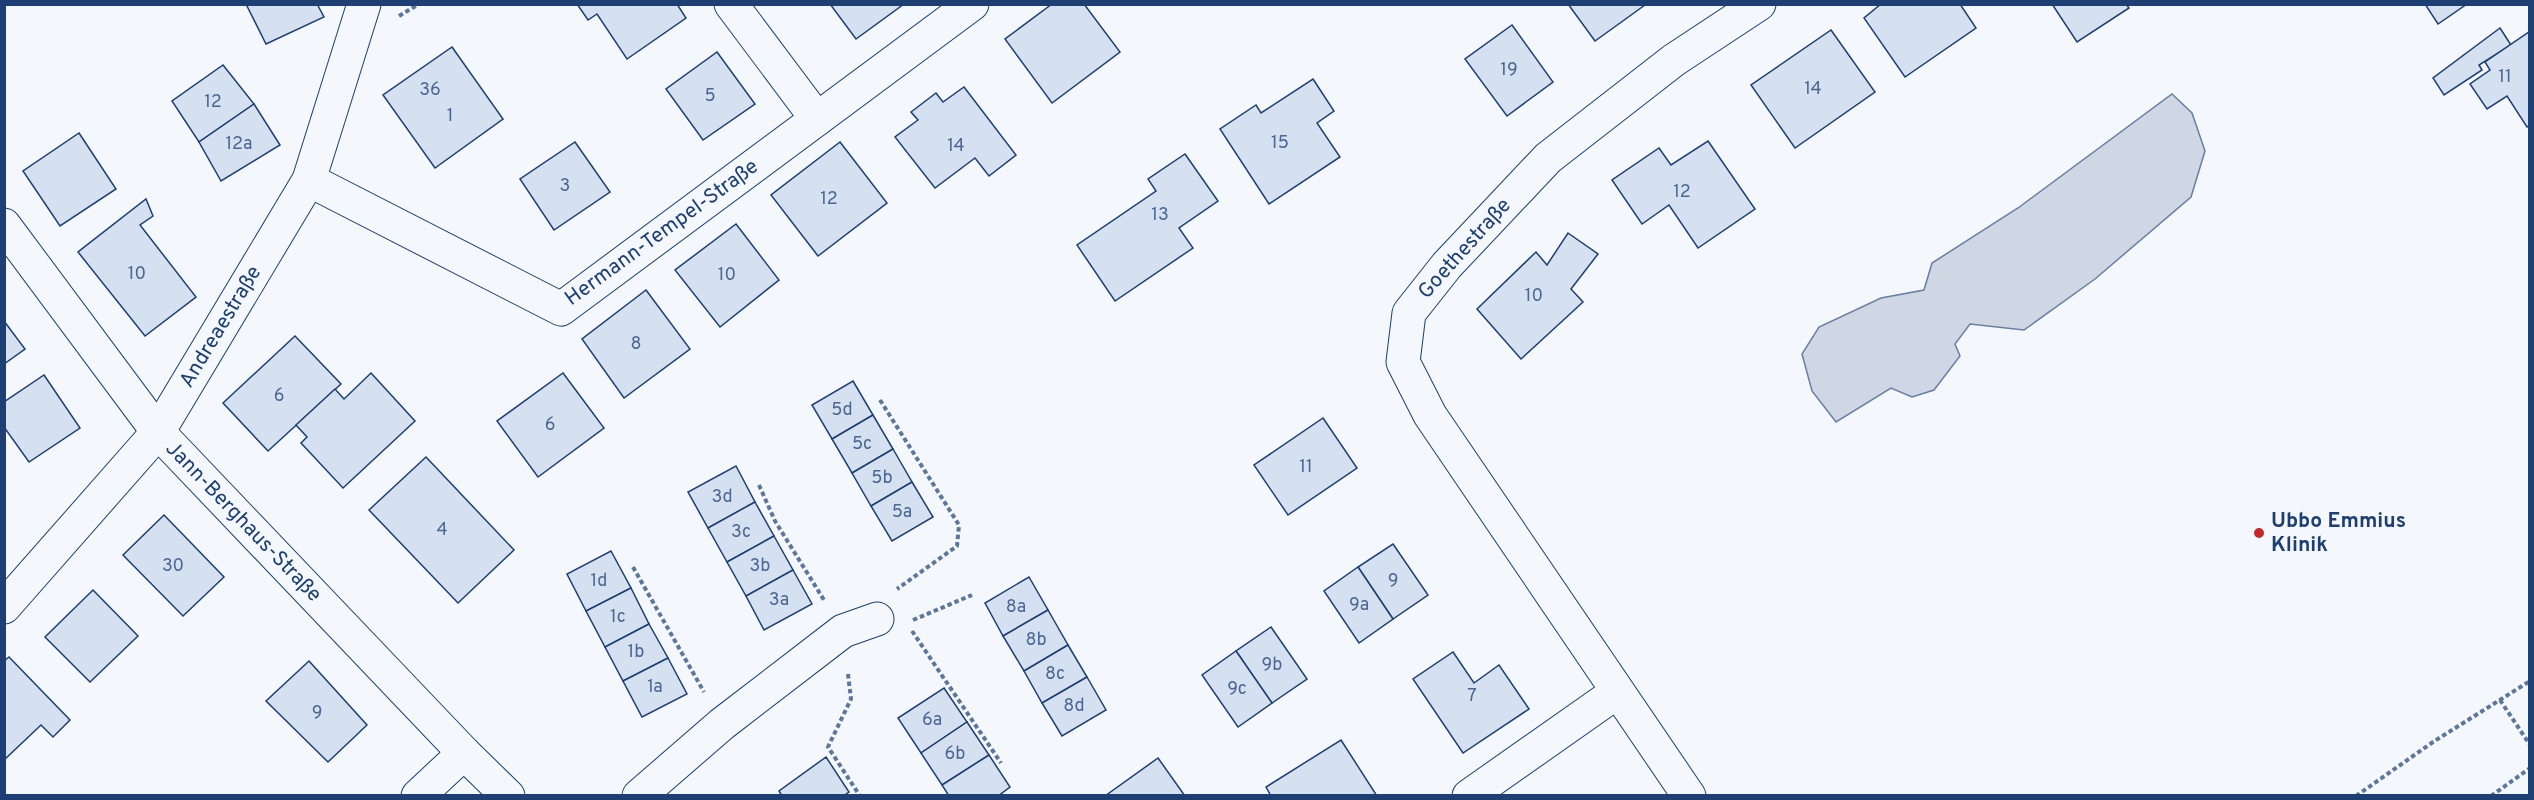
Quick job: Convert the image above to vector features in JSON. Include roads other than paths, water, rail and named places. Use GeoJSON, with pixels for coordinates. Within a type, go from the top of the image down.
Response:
{"type":"FeatureCollection","features":[{"type":"Feature","properties":{"kind":"street","name":"Andreaestraße"},"geometry":{"type":"LineString","coordinates":[[4,607],[158,432],[309,180],[364,4]]}},
{"type":"Feature","properties":{"kind":"street"},"geometry":{"type":"LineString","coordinates":[[731,4],[817,119]]}},
{"type":"Feature","properties":{"kind":"street","name":"Hermann-Tempel-Straße"},"geometry":{"type":"LineString","coordinates":[[309,180],[561,309],[972,4]]}},
{"type":"Feature","properties":{"kind":"street","name":"Goethestraße"},"geometry":{"type":"LineString","coordinates":[[1689,795],[1430,415],[1403,362],[1409,313],[1447,265],[1548,158],[1674,60],[1759,4]]}},
{"type":"Feature","properties":{"kind":"street","name":"Jann-Berghaus-Straße"},"geometry":{"type":"LineString","coordinates":[[4,225],[158,432],[464,753],[508,795]]}},
{"type":"Feature","properties":{"kind":"street"},"geometry":{"type":"LineString","coordinates":[[639,795],[722,724],[843,631],[877,619]]}},
{"type":"Feature","properties":{"kind":"street"},"geometry":{"type":"LineString","coordinates":[[1469,795],[1617,692]]}},
{"type":"Feature","properties":{"kind":"street"},"geometry":{"type":"LineString","coordinates":[[417,795],[464,753]]}},
{"type":"Feature","properties":{"kind":"place","name":"Ubbo Emmius Klinik"},"geometry":{"type":"Point","coordinates":[2259,533]}}]}
